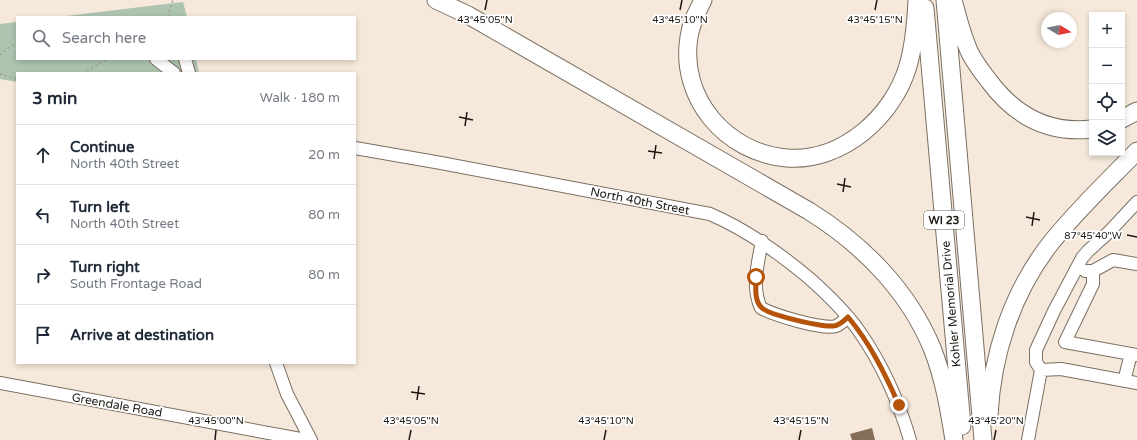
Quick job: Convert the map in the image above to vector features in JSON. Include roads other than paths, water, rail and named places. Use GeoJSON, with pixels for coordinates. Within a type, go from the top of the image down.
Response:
{"type":"FeatureCollection","features":[{"type":"Feature","properties":{"kind":"highway"},"geometry":{"type":"LineString","coordinates":[[436,0],[468,15],[809,211],[829,223],[856,244],[871,258],[899,291],[924,332],[932,348],[943,382],[954,440]]}},
{"type":"Feature","properties":{"kind":"highway"},"geometry":{"type":"LineString","coordinates":[[703,0],[695,16],[691,29],[688,58],[695,91],[705,111],[716,125],[743,145],[770,155],[796,158],[812,156],[833,150],[867,129],[883,113],[892,100],[908,66],[913,44],[917,0]]}},
{"type":"Feature","properties":{"kind":"highway","name":"Kohler Memorial Drive"},"geometry":{"type":"LineString","coordinates":[[924,0],[964,440]]}},
{"type":"Feature","properties":{"kind":"highway","name":"Kohler Memorial Drive"},"geometry":{"type":"LineString","coordinates":[[944,0],[983,440]]}},
{"type":"Feature","properties":{"kind":"highway"},"geometry":{"type":"LineString","coordinates":[[953,0],[959,22],[971,54],[993,87],[1009,104],[1025,116],[1042,124],[1060,129],[1089,129]]}},
{"type":"Feature","properties":{"kind":"highway"},"geometry":{"type":"LineString","coordinates":[[1125,117],[1137,111]]}},
{"type":"Feature","properties":{"kind":"highway"},"geometry":{"type":"LineString","coordinates":[[989,440],[990,398],[996,362],[1003,334],[1017,298],[1033,268],[1066,225],[1137,151]]}},
{"type":"Feature","properties":{"kind":"street"},"geometry":{"type":"LineString","coordinates":[[157,60],[173,72]]}},
{"type":"Feature","properties":{"kind":"street"},"geometry":{"type":"LineString","coordinates":[[185,60],[189,72]]}},
{"type":"Feature","properties":{"kind":"street","name":"North 40th Street"},"geometry":{"type":"LineString","coordinates":[[356,148],[710,214],[742,230],[762,241],[784,257],[818,286],[859,330],[877,359],[899,405],[910,440]]}},
{"type":"Feature","properties":{"kind":"street"},"geometry":{"type":"LineString","coordinates":[[1028,440],[1041,370],[1036,362],[1036,350],[1054,310],[1088,251],[1110,232],[1137,202]]}},
{"type":"Feature","properties":{"kind":"street"},"geometry":{"type":"LineString","coordinates":[[762,241],[756,277],[756,294],[761,308],[772,313],[803,322],[832,327],[837,326],[848,317]]}},
{"type":"Feature","properties":{"kind":"street"},"geometry":{"type":"LineString","coordinates":[[1076,270],[1093,271],[1113,260],[1137,264]]}},
{"type":"Feature","properties":{"kind":"street"},"geometry":{"type":"LineString","coordinates":[[1093,271],[1093,284],[1065,342],[1134,355],[1124,381]]}},
{"type":"Feature","properties":{"kind":"street"},"geometry":{"type":"LineString","coordinates":[[276,364],[287,394],[311,440]]}},
{"type":"Feature","properties":{"kind":"street"},"geometry":{"type":"LineString","coordinates":[[1041,370],[1061,368],[1137,383]]}},
{"type":"Feature","properties":{"kind":"street","name":"Greendale Road"},"geometry":{"type":"LineString","coordinates":[[0,383],[306,440]]}}]}
